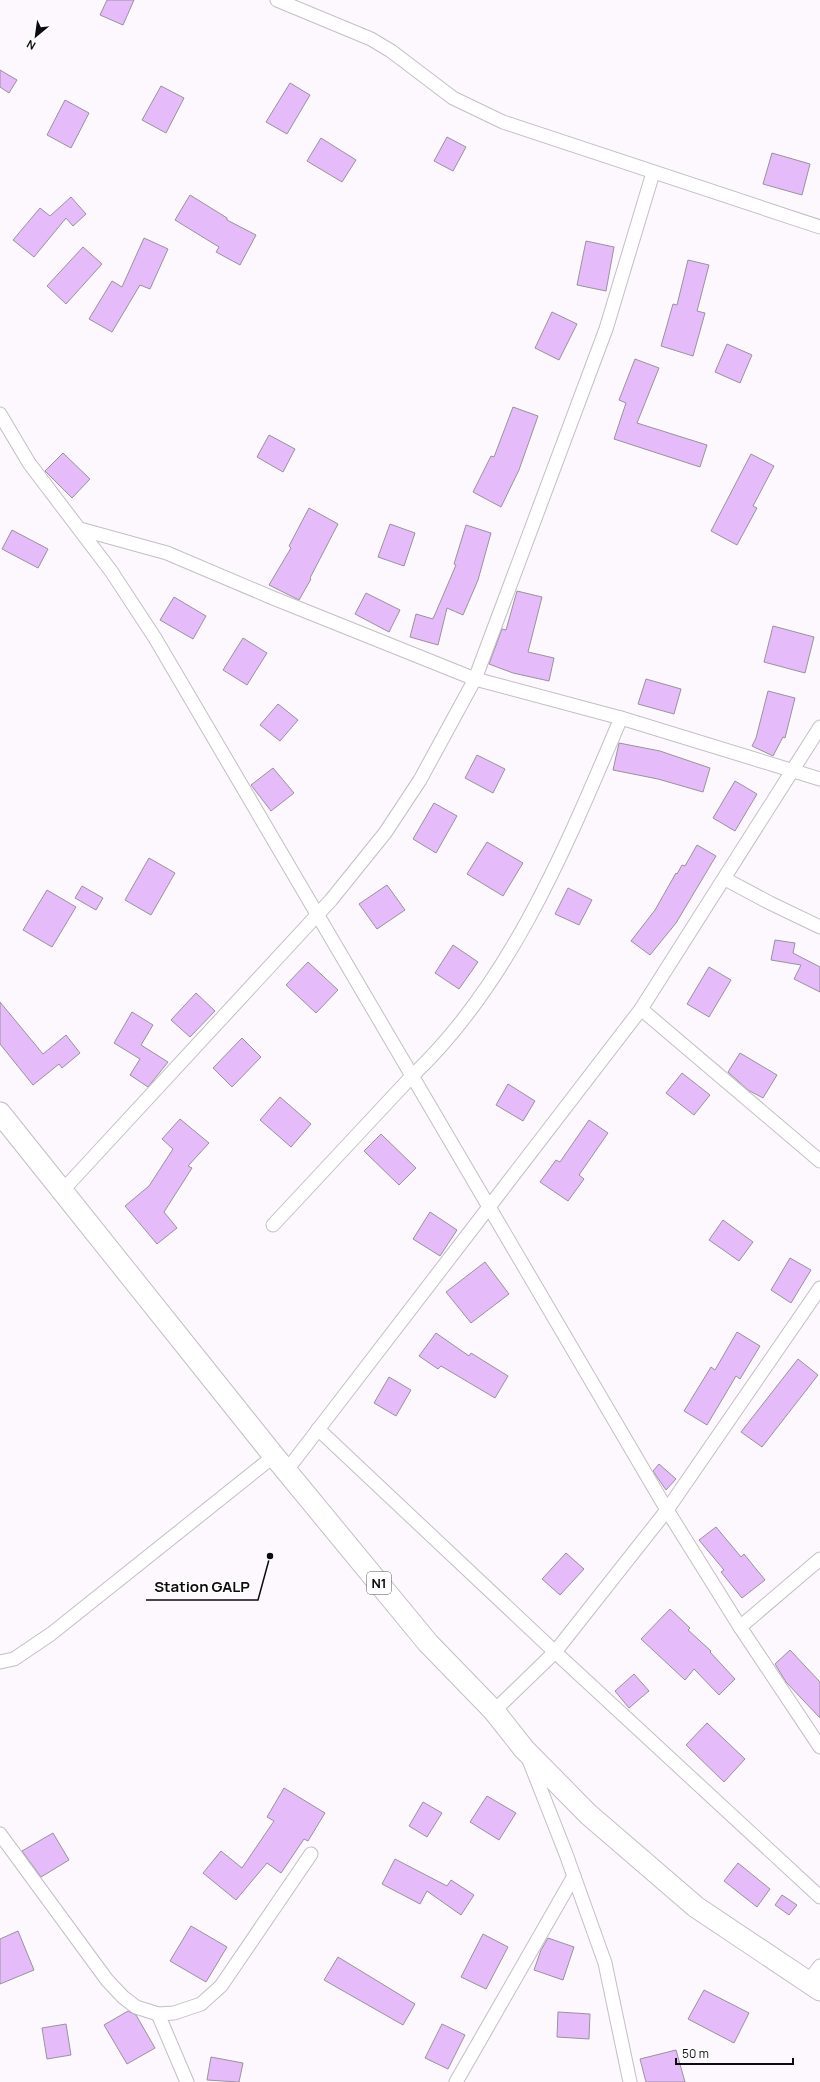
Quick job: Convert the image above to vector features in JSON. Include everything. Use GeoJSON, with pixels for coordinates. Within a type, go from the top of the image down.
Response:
{"type":"FeatureCollection","features":[{"type":"Feature","properties":{"kind":"main road","name":"N1"},"geometry":{"type":"LineString","coordinates":[[2,1119],[62,1190],[280,1463],[428,1643],[494,1711],[524,1749],[588,1814],[696,1907],[814,1987]]}},
{"type":"Feature","properties":{"kind":"street"},"geometry":{"type":"LineString","coordinates":[[277,0],[372,39],[391,51],[453,98],[475,110],[503,122],[820,227]]}},
{"type":"Feature","properties":{"kind":"street"},"geometry":{"type":"LineString","coordinates":[[62,1190],[318,915],[385,833],[420,780],[475,679],[604,334],[653,172]]}},
{"type":"Feature","properties":{"kind":"street"},"geometry":{"type":"LineString","coordinates":[[0,414],[29,463],[111,571],[155,638],[667,1510],[740,1627],[820,1748]]}},
{"type":"Feature","properties":{"kind":"street"},"geometry":{"type":"LineString","coordinates":[[80,529],[167,553],[273,598],[475,679],[621,718],[820,779]]}},
{"type":"Feature","properties":{"kind":"street"},"geometry":{"type":"LineString","coordinates":[[273,1224],[435,1053],[462,1022],[498,971],[573,831],[621,718]]}},
{"type":"Feature","properties":{"kind":"street"},"geometry":{"type":"LineString","coordinates":[[0,1662],[14,1659],[51,1634],[280,1463],[318,1429],[641,1009],[725,879],[820,727]]}},
{"type":"Feature","properties":{"kind":"street"},"geometry":{"type":"LineString","coordinates":[[725,879],[820,927]]}},
{"type":"Feature","properties":{"kind":"street"},"geometry":{"type":"LineString","coordinates":[[641,1009],[820,1161]]}},
{"type":"Feature","properties":{"kind":"street"},"geometry":{"type":"LineString","coordinates":[[494,1711],[555,1652],[667,1510],[820,1288]]}},
{"type":"Feature","properties":{"kind":"street"},"geometry":{"type":"LineString","coordinates":[[318,1429],[555,1652],[820,1897]]}},
{"type":"Feature","properties":{"kind":"street"},"geometry":{"type":"LineString","coordinates":[[740,1627],[820,1559]]}},
{"type":"Feature","properties":{"kind":"street"},"geometry":{"type":"LineString","coordinates":[[524,1749],[574,1876],[605,1964],[630,2082]]}},
{"type":"Feature","properties":{"kind":"street"},"geometry":{"type":"LineString","coordinates":[[0,1834],[107,1980],[123,1997],[136,2007],[158,2014],[174,2013],[201,2004],[221,1986],[311,1854]]}},
{"type":"Feature","properties":{"kind":"street"},"geometry":{"type":"LineString","coordinates":[[456,2082],[574,1876]]}},
{"type":"Feature","properties":{"kind":"street"},"geometry":{"type":"LineString","coordinates":[[814,1987],[820,1966]]}},
{"type":"Feature","properties":{"kind":"street"},"geometry":{"type":"LineString","coordinates":[[158,2014],[187,2082]]}},
{"type":"Feature","properties":{"kind":"building"},"geometry":{"type":"Polygon","coordinates":[[[107,0],[134,0],[123,25],[100,15],[107,0]]]}},
{"type":"Feature","properties":{"kind":"building"},"geometry":{"type":"Polygon","coordinates":[[[0,70],[17,80],[9,93],[0,87],[0,70]]]}},
{"type":"Feature","properties":{"kind":"building"},"geometry":{"type":"Polygon","coordinates":[[[290,83],[310,95],[287,134],[266,122],[290,83]]]}},
{"type":"Feature","properties":{"kind":"building"},"geometry":{"type":"Polygon","coordinates":[[[161,86],[184,98],[166,133],[142,120],[161,86]]]}},
{"type":"Feature","properties":{"kind":"building"},"geometry":{"type":"Polygon","coordinates":[[[65,100],[89,113],[71,148],[47,135],[65,100]]]}},
{"type":"Feature","properties":{"kind":"building"},"geometry":{"type":"Polygon","coordinates":[[[447,137],[466,147],[453,171],[434,161],[447,137]]]}},
{"type":"Feature","properties":{"kind":"building"},"geometry":{"type":"Polygon","coordinates":[[[321,138],[356,160],[342,182],[307,161],[321,138]]]}},
{"type":"Feature","properties":{"kind":"building"},"geometry":{"type":"Polygon","coordinates":[[[772,153],[810,164],[802,195],[763,184],[772,153]]]}},
{"type":"Feature","properties":{"kind":"building"},"geometry":{"type":"Polygon","coordinates":[[[190,195],[227,218],[227,220],[256,235],[240,265],[216,252],[219,247],[175,220],[190,195]]]}},
{"type":"Feature","properties":{"kind":"building"},"geometry":{"type":"Polygon","coordinates":[[[71,197],[86,214],[73,226],[66,218],[34,257],[13,240],[40,208],[50,216],[71,197]]]}},
{"type":"Feature","properties":{"kind":"building"},"geometry":{"type":"Polygon","coordinates":[[[144,238],[168,249],[150,289],[140,285],[112,332],[89,319],[112,281],[122,287],[144,238]]]}},
{"type":"Feature","properties":{"kind":"building"},"geometry":{"type":"Polygon","coordinates":[[[586,241],[614,247],[606,291],[577,285],[586,241]]]}},
{"type":"Feature","properties":{"kind":"building"},"geometry":{"type":"Polygon","coordinates":[[[83,247],[102,264],[66,304],[47,286],[83,247]]]}},
{"type":"Feature","properties":{"kind":"building"},"geometry":{"type":"Polygon","coordinates":[[[688,260],[709,265],[697,311],[705,313],[693,356],[661,346],[673,304],[677,305],[688,260]]]}},
{"type":"Feature","properties":{"kind":"building"},"geometry":{"type":"Polygon","coordinates":[[[552,312],[577,324],[559,360],[535,348],[552,312]]]}},
{"type":"Feature","properties":{"kind":"building"},"geometry":{"type":"Polygon","coordinates":[[[727,344],[752,355],[740,383],[715,372],[727,344]]]}},
{"type":"Feature","properties":{"kind":"building"},"geometry":{"type":"Polygon","coordinates":[[[635,359],[659,368],[637,423],[707,445],[700,467],[614,439],[626,403],[619,400],[635,359]]]}},
{"type":"Feature","properties":{"kind":"building"},"geometry":{"type":"Polygon","coordinates":[[[513,407],[538,416],[519,470],[501,507],[473,492],[491,456],[494,457],[513,407]]]}},
{"type":"Feature","properties":{"kind":"building"},"geometry":{"type":"Polygon","coordinates":[[[269,435],[295,449],[283,472],[257,457],[269,435]]]}},
{"type":"Feature","properties":{"kind":"building"},"geometry":{"type":"Polygon","coordinates":[[[63,453],[90,479],[72,498],[45,471],[63,453]]]}},
{"type":"Feature","properties":{"kind":"building"},"geometry":{"type":"Polygon","coordinates":[[[751,454],[774,466],[753,506],[757,508],[737,545],[711,531],[751,454]]]}},
{"type":"Feature","properties":{"kind":"building"},"geometry":{"type":"Polygon","coordinates":[[[309,508],[338,524],[299,600],[269,585],[291,548],[289,546],[309,508]]]}},
{"type":"Feature","properties":{"kind":"building"},"geometry":{"type":"Polygon","coordinates":[[[390,524],[415,533],[404,566],[378,557],[390,524]]]}},
{"type":"Feature","properties":{"kind":"building"},"geometry":{"type":"Polygon","coordinates":[[[466,525],[491,533],[478,580],[463,615],[447,608],[438,645],[410,637],[416,614],[433,619],[456,565],[454,564],[466,525]]]}},
{"type":"Feature","properties":{"kind":"building"},"geometry":{"type":"Polygon","coordinates":[[[12,530],[48,549],[38,568],[2,549],[12,530]]]}},
{"type":"Feature","properties":{"kind":"building"},"geometry":{"type":"Polygon","coordinates":[[[517,591],[542,597],[528,652],[554,658],[549,681],[513,673],[489,664],[502,629],[506,630],[517,591]]]}},
{"type":"Feature","properties":{"kind":"building"},"geometry":{"type":"Polygon","coordinates":[[[366,593],[400,610],[389,632],[355,614],[366,593]]]}},
{"type":"Feature","properties":{"kind":"building"},"geometry":{"type":"Polygon","coordinates":[[[174,597],[206,616],[193,639],[160,620],[174,597]]]}},
{"type":"Feature","properties":{"kind":"building"},"geometry":{"type":"Polygon","coordinates":[[[773,626],[814,637],[805,673],[764,662],[773,626]]]}},
{"type":"Feature","properties":{"kind":"building"},"geometry":{"type":"Polygon","coordinates":[[[243,638],[267,653],[247,685],[223,670],[243,638]]]}},
{"type":"Feature","properties":{"kind":"building"},"geometry":{"type":"Polygon","coordinates":[[[646,679],[681,689],[674,714],[638,704],[646,679]]]}},
{"type":"Feature","properties":{"kind":"building"},"geometry":{"type":"Polygon","coordinates":[[[768,691],[795,698],[785,738],[783,737],[773,756],[752,746],[756,738],[768,691]]]}},
{"type":"Feature","properties":{"kind":"building"},"geometry":{"type":"Polygon","coordinates":[[[278,704],[298,720],[280,741],[260,725],[278,704]]]}},
{"type":"Feature","properties":{"kind":"building"},"geometry":{"type":"Polygon","coordinates":[[[619,743],[660,751],[710,768],[703,792],[658,779],[613,770],[619,743]]]}},
{"type":"Feature","properties":{"kind":"building"},"geometry":{"type":"Polygon","coordinates":[[[477,755],[505,769],[493,793],[465,778],[477,755]]]}},
{"type":"Feature","properties":{"kind":"building"},"geometry":{"type":"Polygon","coordinates":[[[273,768],[294,793],[271,811],[251,785],[273,768]]]}},
{"type":"Feature","properties":{"kind":"building"},"geometry":{"type":"Polygon","coordinates":[[[735,781],[757,794],[735,831],[713,818],[735,781]]]}},
{"type":"Feature","properties":{"kind":"building"},"geometry":{"type":"Polygon","coordinates":[[[434,803],[457,816],[436,853],[413,839],[434,803]]]}},
{"type":"Feature","properties":{"kind":"building"},"geometry":{"type":"Polygon","coordinates":[[[487,842],[523,863],[503,896],[467,874],[487,842]]]}},
{"type":"Feature","properties":{"kind":"building"},"geometry":{"type":"Polygon","coordinates":[[[697,845],[716,856],[676,923],[650,955],[631,941],[655,910],[676,873],[677,874],[682,865],[685,866],[697,845]]]}},
{"type":"Feature","properties":{"kind":"building"},"geometry":{"type":"Polygon","coordinates":[[[149,858],[175,873],[151,915],[125,900],[149,858]]]}},
{"type":"Feature","properties":{"kind":"building"},"geometry":{"type":"Polygon","coordinates":[[[387,885],[405,910],[377,929],[359,904],[387,885]]]}},
{"type":"Feature","properties":{"kind":"building"},"geometry":{"type":"Polygon","coordinates":[[[82,886],[103,898],[96,910],[75,898],[82,886]]]}},
{"type":"Feature","properties":{"kind":"building"},"geometry":{"type":"Polygon","coordinates":[[[568,888],[592,900],[579,925],[555,914],[568,888]]]}},
{"type":"Feature","properties":{"kind":"building"},"geometry":{"type":"Polygon","coordinates":[[[47,890],[76,907],[52,947],[23,930],[47,890]]]}},
{"type":"Feature","properties":{"kind":"building"},"geometry":{"type":"Polygon","coordinates":[[[775,940],[795,943],[793,953],[820,967],[820,992],[794,979],[801,965],[771,960],[775,940]]]}},
{"type":"Feature","properties":{"kind":"building"},"geometry":{"type":"Polygon","coordinates":[[[453,945],[478,962],[459,989],[435,973],[453,945]]]}},
{"type":"Feature","properties":{"kind":"building"},"geometry":{"type":"Polygon","coordinates":[[[308,962],[338,990],[316,1013],[286,985],[308,962]]]}},
{"type":"Feature","properties":{"kind":"building"},"geometry":{"type":"Polygon","coordinates":[[[709,967],[731,980],[709,1017],[687,1004],[709,967]]]}},
{"type":"Feature","properties":{"kind":"building"},"geometry":{"type":"Polygon","coordinates":[[[196,993],[215,1011],[190,1037],[171,1020],[196,993]]]}},
{"type":"Feature","properties":{"kind":"building"},"geometry":{"type":"Polygon","coordinates":[[[0,1002],[43,1054],[66,1035],[80,1053],[62,1068],[59,1064],[33,1085],[0,1044],[0,1002]]]}},
{"type":"Feature","properties":{"kind":"building"},"geometry":{"type":"Polygon","coordinates":[[[132,1012],[153,1025],[141,1045],[168,1062],[148,1087],[130,1075],[140,1059],[114,1043],[132,1012]]]}},
{"type":"Feature","properties":{"kind":"building"},"geometry":{"type":"Polygon","coordinates":[[[242,1038],[261,1057],[232,1087],[213,1068],[242,1038]]]}},
{"type":"Feature","properties":{"kind":"building"},"geometry":{"type":"Polygon","coordinates":[[[740,1053],[777,1075],[763,1098],[748,1090],[728,1072],[740,1053]]]}},
{"type":"Feature","properties":{"kind":"building"},"geometry":{"type":"Polygon","coordinates":[[[682,1073],[710,1095],[694,1115],[666,1093],[682,1073]]]}},
{"type":"Feature","properties":{"kind":"building"},"geometry":{"type":"Polygon","coordinates":[[[508,1084],[535,1101],[523,1121],[496,1105],[508,1084]]]}},
{"type":"Feature","properties":{"kind":"building"},"geometry":{"type":"Polygon","coordinates":[[[280,1097],[311,1124],[291,1147],[260,1120],[280,1097]]]}},
{"type":"Feature","properties":{"kind":"building"},"geometry":{"type":"Polygon","coordinates":[[[180,1119],[209,1143],[188,1166],[192,1168],[164,1212],[177,1228],[157,1244],[125,1206],[149,1186],[173,1149],[162,1139],[180,1119]]]}},
{"type":"Feature","properties":{"kind":"building"},"geometry":{"type":"Polygon","coordinates":[[[589,1120],[608,1133],[579,1175],[584,1179],[568,1201],[540,1182],[556,1160],[560,1162],[589,1120]]]}},
{"type":"Feature","properties":{"kind":"building"},"geometry":{"type":"Polygon","coordinates":[[[381,1134],[416,1168],[399,1185],[364,1151],[381,1134]]]}},
{"type":"Feature","properties":{"kind":"building"},"geometry":{"type":"Polygon","coordinates":[[[430,1212],[457,1230],[440,1256],[413,1239],[430,1212]]]}},
{"type":"Feature","properties":{"kind":"building"},"geometry":{"type":"Polygon","coordinates":[[[723,1220],[753,1242],[739,1261],[709,1240],[723,1220]]]}},
{"type":"Feature","properties":{"kind":"building"},"geometry":{"type":"Polygon","coordinates":[[[790,1258],[811,1270],[791,1303],[771,1290],[790,1258]]]}},
{"type":"Feature","properties":{"kind":"building"},"geometry":{"type":"Polygon","coordinates":[[[485,1262],[509,1294],[471,1323],[446,1292],[485,1262]]]}},
{"type":"Feature","properties":{"kind":"building"},"geometry":{"type":"Polygon","coordinates":[[[737,1332],[760,1346],[740,1379],[736,1376],[707,1425],[684,1411],[711,1367],[715,1370],[737,1332]]]}},
{"type":"Feature","properties":{"kind":"building"},"geometry":{"type":"Polygon","coordinates":[[[436,1333],[469,1356],[471,1353],[508,1376],[495,1398],[441,1366],[438,1369],[419,1356],[436,1333]]]}},
{"type":"Feature","properties":{"kind":"building"},"geometry":{"type":"Polygon","coordinates":[[[798,1359],[818,1375],[762,1447],[741,1432],[798,1359]]]}},
{"type":"Feature","properties":{"kind":"building"},"geometry":{"type":"Polygon","coordinates":[[[389,1377],[411,1390],[396,1416],[374,1403],[389,1377]]]}},
{"type":"Feature","properties":{"kind":"building"},"geometry":{"type":"Polygon","coordinates":[[[659,1464],[676,1479],[666,1490],[653,1471],[659,1464]]]}},
{"type":"Feature","properties":{"kind":"building"},"geometry":{"type":"Polygon","coordinates":[[[716,1527],[741,1557],[744,1554],[765,1580],[742,1598],[721,1572],[724,1570],[699,1540],[716,1527]]]}},
{"type":"Feature","properties":{"kind":"building"},"geometry":{"type":"Polygon","coordinates":[[[566,1553],[584,1569],[560,1595],[542,1579],[566,1553]]]}},
{"type":"Feature","properties":{"kind":"building"},"geometry":{"type":"Polygon","coordinates":[[[670,1609],[690,1628],[688,1630],[711,1651],[710,1652],[735,1679],[719,1695],[694,1669],[685,1680],[641,1639],[670,1609]]]}},
{"type":"Feature","properties":{"kind":"building"},"geometry":{"type":"Polygon","coordinates":[[[790,1650],[820,1682],[820,1718],[786,1682],[775,1664],[790,1650]]]}},
{"type":"Feature","properties":{"kind":"building"},"geometry":{"type":"Polygon","coordinates":[[[634,1674],[649,1691],[629,1708],[615,1691],[634,1674]]]}},
{"type":"Feature","properties":{"kind":"building"},"geometry":{"type":"Polygon","coordinates":[[[707,1723],[745,1759],[724,1782],[686,1745],[707,1723]]]}},
{"type":"Feature","properties":{"kind":"building"},"geometry":{"type":"Polygon","coordinates":[[[284,1788],[325,1813],[308,1841],[304,1839],[281,1873],[267,1863],[236,1900],[203,1873],[221,1851],[242,1868],[274,1821],[267,1817],[284,1788]]]}},
{"type":"Feature","properties":{"kind":"building"},"geometry":{"type":"Polygon","coordinates":[[[487,1796],[516,1813],[499,1840],[470,1822],[487,1796]]]}},
{"type":"Feature","properties":{"kind":"building"},"geometry":{"type":"Polygon","coordinates":[[[423,1802],[442,1813],[427,1837],[409,1826],[423,1802]]]}},
{"type":"Feature","properties":{"kind":"building"},"geometry":{"type":"Polygon","coordinates":[[[53,1833],[69,1860],[41,1877],[22,1851],[53,1833]]]}},
{"type":"Feature","properties":{"kind":"building"},"geometry":{"type":"Polygon","coordinates":[[[395,1859],[447,1886],[451,1880],[474,1895],[461,1915],[427,1891],[420,1904],[382,1884],[395,1859]]]}},
{"type":"Feature","properties":{"kind":"building"},"geometry":{"type":"Polygon","coordinates":[[[738,1863],[770,1889],[757,1907],[724,1881],[738,1863]]]}},
{"type":"Feature","properties":{"kind":"building"},"geometry":{"type":"Polygon","coordinates":[[[782,1895],[797,1905],[789,1915],[775,1905],[782,1895]]]}},
{"type":"Feature","properties":{"kind":"building"},"geometry":{"type":"Polygon","coordinates":[[[191,1926],[227,1947],[206,1982],[170,1961],[191,1926]]]}},
{"type":"Feature","properties":{"kind":"building"},"geometry":{"type":"Polygon","coordinates":[[[18,1931],[34,1970],[0,1984],[0,1939],[18,1931]]]}},
{"type":"Feature","properties":{"kind":"building"},"geometry":{"type":"Polygon","coordinates":[[[483,1934],[508,1947],[486,1989],[461,1977],[483,1934]]]}},
{"type":"Feature","properties":{"kind":"building"},"geometry":{"type":"Polygon","coordinates":[[[548,1938],[574,1947],[563,1980],[534,1970],[541,1950],[548,1938]]]}},
{"type":"Feature","properties":{"kind":"building"},"geometry":{"type":"Polygon","coordinates":[[[338,1957],[415,2004],[403,2025],[324,1980],[338,1957]]]}},
{"type":"Feature","properties":{"kind":"building"},"geometry":{"type":"Polygon","coordinates":[[[704,1990],[749,2013],[734,2043],[688,2019],[704,1990]]]}},
{"type":"Feature","properties":{"kind":"building"},"geometry":{"type":"Polygon","coordinates":[[[128,2011],[136,2015],[155,2048],[127,2064],[104,2025],[128,2011]]]}},
{"type":"Feature","properties":{"kind":"building"},"geometry":{"type":"Polygon","coordinates":[[[558,2012],[590,2014],[589,2039],[557,2037],[558,2012]]]}},
{"type":"Feature","properties":{"kind":"building"},"geometry":{"type":"Polygon","coordinates":[[[66,2024],[71,2055],[47,2059],[42,2028],[66,2024]]]}},
{"type":"Feature","properties":{"kind":"building"},"geometry":{"type":"Polygon","coordinates":[[[442,2024],[465,2035],[448,2069],[425,2058],[442,2024]]]}},
{"type":"Feature","properties":{"kind":"building"},"geometry":{"type":"Polygon","coordinates":[[[676,2050],[685,2082],[646,2082],[640,2059],[676,2050]]]}},
{"type":"Feature","properties":{"kind":"building"},"geometry":{"type":"Polygon","coordinates":[[[211,2057],[243,2063],[239,2082],[207,2080],[211,2057]]]}},
{"type":"Feature","properties":{"kind":"place","name":"Station GALP"},"geometry":{"type":"Point","coordinates":[270,1556]}}]}
